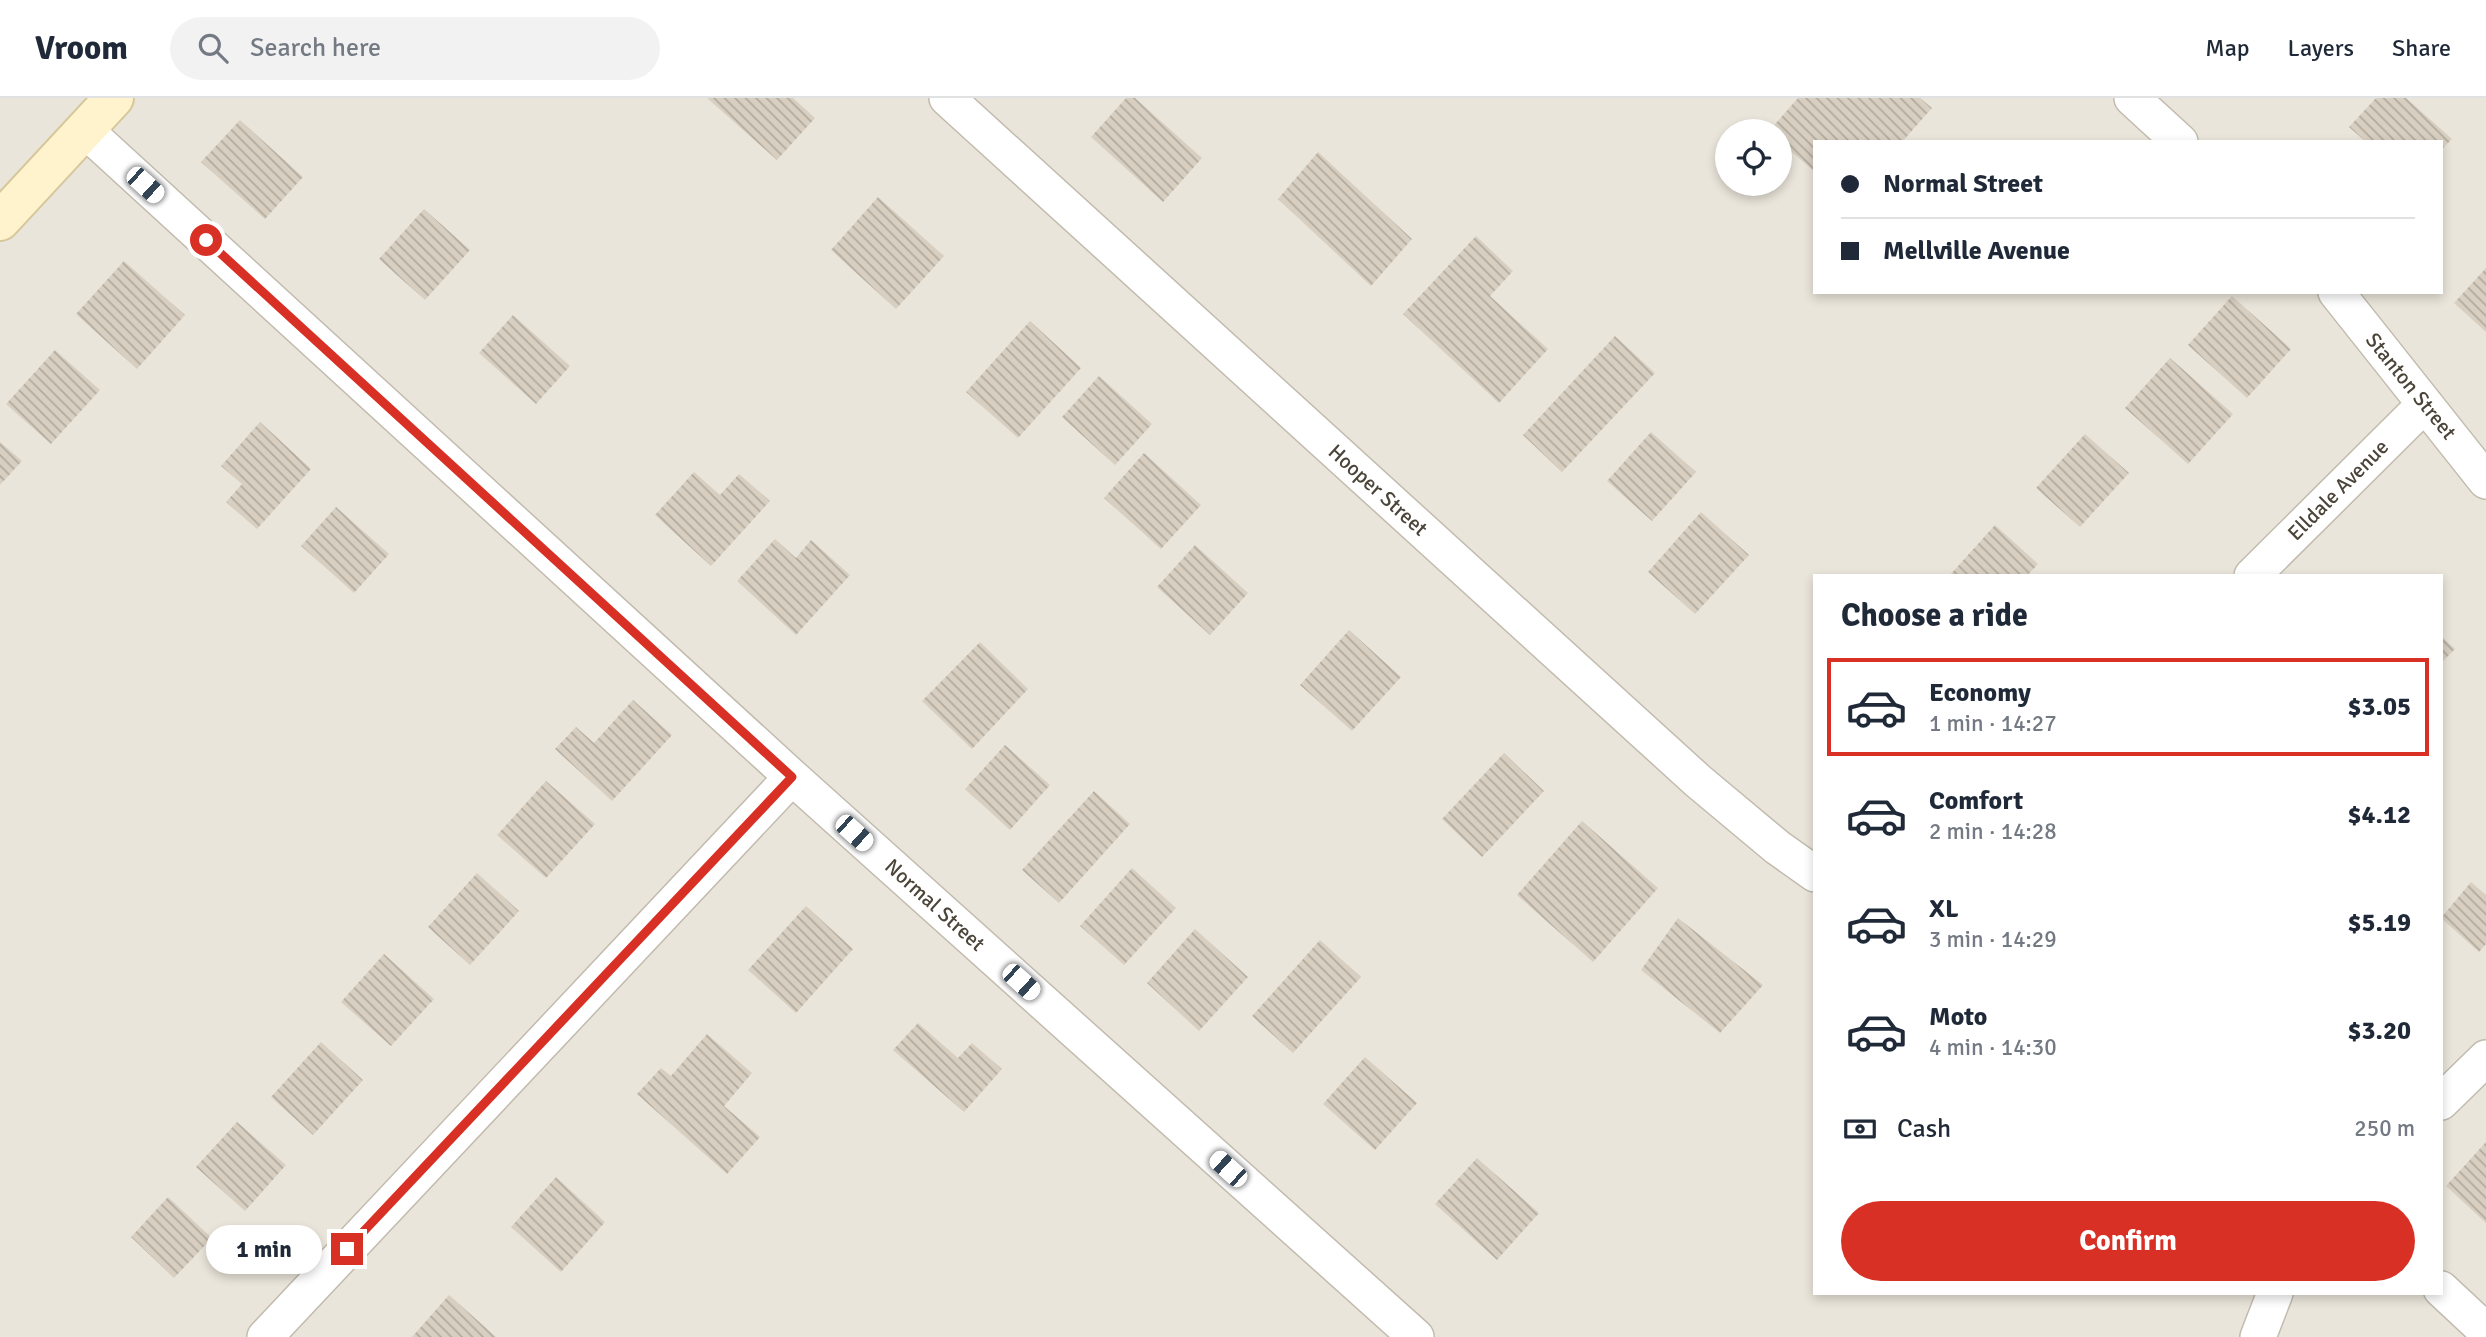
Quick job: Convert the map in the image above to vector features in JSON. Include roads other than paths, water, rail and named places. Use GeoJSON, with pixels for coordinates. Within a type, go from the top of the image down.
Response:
{"type":"FeatureCollection","features":[{"type":"Feature","properties":{"kind":"street"},"geometry":{"type":"LineString","coordinates":[[0,221],[114,98]]}},
{"type":"Feature","properties":{"kind":"street","name":"Hooper Street"},"geometry":{"type":"LineString","coordinates":[[947,98],[1698,781],[1777,847],[1813,873]]}},
{"type":"Feature","properties":{"kind":"street"},"geometry":{"type":"LineString","coordinates":[[2132,98],[2178,140]]}},
{"type":"Feature","properties":{"kind":"street","name":"Normal Street"},"geometry":{"type":"LineString","coordinates":[[85,130],[792,777],[1416,1337]]}},
{"type":"Feature","properties":{"kind":"street","name":"Stanton Street"},"geometry":{"type":"LineString","coordinates":[[2338,294],[2486,481]]}},
{"type":"Feature","properties":{"kind":"street","name":"Elldale Avenue"},"geometry":{"type":"LineString","coordinates":[[2254,574],[2425,404]]}},
{"type":"Feature","properties":{"kind":"street"},"geometry":{"type":"LineString","coordinates":[[274,1334],[792,777]]}},
{"type":"Feature","properties":{"kind":"street"},"geometry":{"type":"LineString","coordinates":[[2443,1100],[2486,1058]]}},
{"type":"Feature","properties":{"kind":"street"},"geometry":{"type":"LineString","coordinates":[[2443,1291],[2486,1331]]}},
{"type":"Feature","properties":{"kind":"street"},"geometry":{"type":"LineString","coordinates":[[2258,1337],[2274,1295]]}}]}
